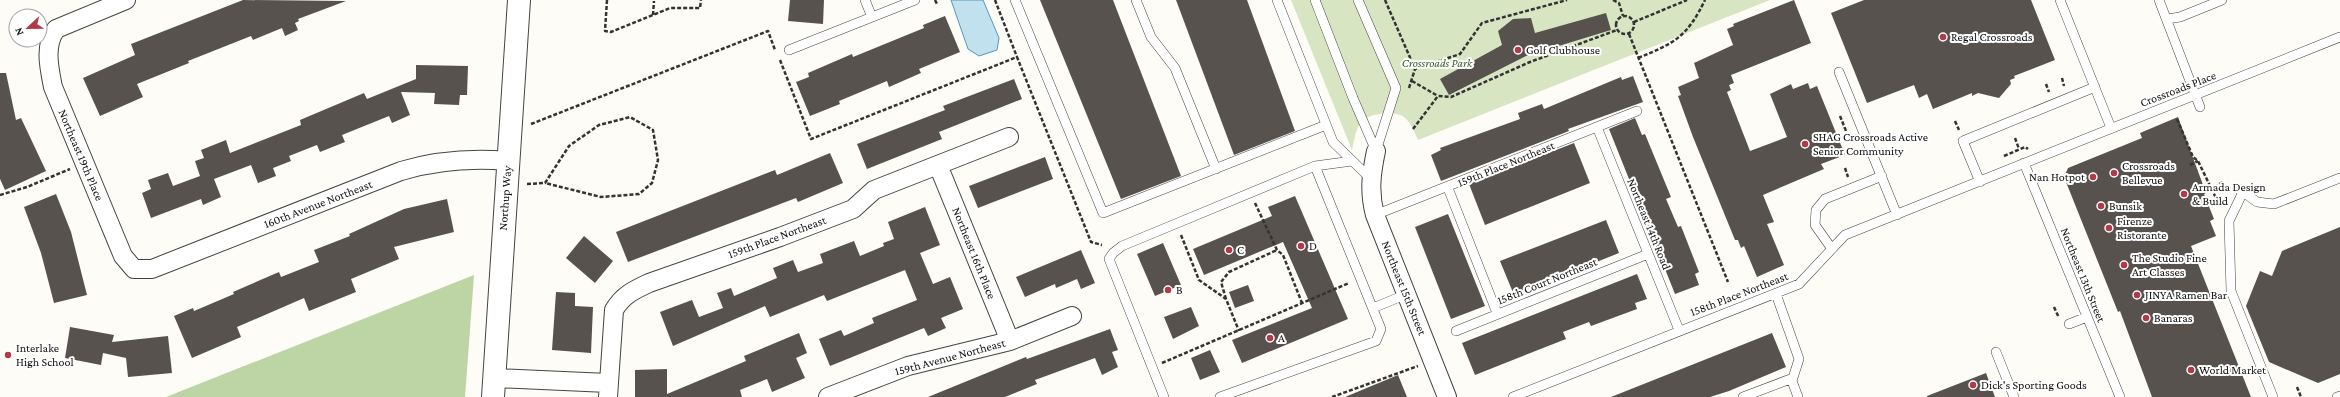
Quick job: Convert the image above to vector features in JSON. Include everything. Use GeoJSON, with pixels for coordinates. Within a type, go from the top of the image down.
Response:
{"type":"FeatureCollection","features":[{"type":"Feature","properties":{"kind":"street","name":"Northeast 19th Place"},"geometry":{"type":"LineString","coordinates":[[126,0],[56,28],[49,45],[49,65],[53,87],[123,256],[134,269]]}},
{"type":"Feature","properties":{"kind":"street","name":"Northup Way"},"geometry":{"type":"LineString","coordinates":[[493,388],[507,161],[519,0]]}},
{"type":"Feature","properties":{"kind":"street","name":"159th Place Northeast"},"geometry":{"type":"LineString","coordinates":[[608,390],[614,310],[620,299],[631,292],[649,283],[780,237],[853,209],[874,190],[1009,137]]}},
{"type":"Feature","properties":{"kind":"street","name":"Northeast 15th Street"},"geometry":{"type":"LineString","coordinates":[[1376,151],[1370,178],[1370,197],[1375,215],[1447,397]]}},
{"type":"Feature","properties":{"kind":"street","name":"160th Avenue Northeast"},"geometry":{"type":"LineString","coordinates":[[134,269],[152,269],[400,171],[421,165],[490,160],[507,161]]}},
{"type":"Feature","properties":{"kind":"street","name":"Northeast 16th Place"},"geometry":{"type":"LineString","coordinates":[[938,165],[1010,341]]}},
{"type":"Feature","properties":{"kind":"street","name":"159th Avenue Northeast"},"geometry":{"type":"LineString","coordinates":[[828,397],[908,366],[1010,341],[1072,316]]}},
{"type":"Feature","properties":{"kind":"street"},"geometry":{"type":"LineString","coordinates":[[493,388],[608,390]]}},
{"type":"Feature","properties":{"kind":"lane"},"geometry":{"type":"LineString","coordinates":[[865,0],[872,17]]}},
{"type":"Feature","properties":{"kind":"lane"},"geometry":{"type":"LineString","coordinates":[[789,50],[915,0]]}},
{"type":"Feature","properties":{"kind":"lane"},"geometry":{"type":"LineString","coordinates":[[1015,0],[1103,213],[1326,125]]}},
{"type":"Feature","properties":{"kind":"lane"},"geometry":{"type":"LineString","coordinates":[[1136,0],[1151,37],[1176,68],[1216,169]]}},
{"type":"Feature","properties":{"kind":"lane"},"geometry":{"type":"LineString","coordinates":[[1277,0],[1333,142],[1370,178]]}},
{"type":"Feature","properties":{"kind":"lane"},"geometry":{"type":"LineString","coordinates":[[1315,0],[1353,98],[1376,151]]}},
{"type":"Feature","properties":{"kind":"lane"},"geometry":{"type":"LineString","coordinates":[[1358,0],[1396,88],[1376,151]]}},
{"type":"Feature","properties":{"kind":"lane"},"geometry":{"type":"LineString","coordinates":[[2060,0],[2111,128]]}},
{"type":"Feature","properties":{"kind":"lane"},"geometry":{"type":"LineString","coordinates":[[2159,0],[2200,107]]}},
{"type":"Feature","properties":{"kind":"lane"},"geometry":{"type":"LineString","coordinates":[[2167,19],[2180,17],[2222,0]]}},
{"type":"Feature","properties":{"kind":"lane","name":"Crossroads Place"},"geometry":{"type":"LineString","coordinates":[[2024,163],[2340,37]]}},
{"type":"Feature","properties":{"kind":"lane"},"geometry":{"type":"LineString","coordinates":[[1839,72],[1897,215]]}},
{"type":"Feature","properties":{"kind":"lane"},"geometry":{"type":"LineString","coordinates":[[1980,182],[1964,141],[2095,87]]}},
{"type":"Feature","properties":{"kind":"lane","name":"159th Place Northeast"},"geometry":{"type":"LineString","coordinates":[[1375,215],[1448,188],[1637,111]]}},
{"type":"Feature","properties":{"kind":"lane","name":"Northeast 14th Road"},"geometry":{"type":"LineString","coordinates":[[1597,127],[1679,330]]}},
{"type":"Feature","properties":{"kind":"lane"},"geometry":{"type":"LineString","coordinates":[[1164,397],[1109,259],[1113,253],[1122,246],[1315,166],[1352,161]]}},
{"type":"Feature","properties":{"kind":"lane","name":"158th Place Northeast"},"geometry":{"type":"LineString","coordinates":[[1513,397],[1679,330],[1799,284],[1845,235],[1980,182],[2024,163]]}},
{"type":"Feature","properties":{"kind":"lane","name":"Northeast 13th Street"},"geometry":{"type":"LineString","coordinates":[[2024,163],[2120,397]]}},
{"type":"Feature","properties":{"kind":"lane"},"geometry":{"type":"LineString","coordinates":[[1220,397],[1376,341],[1381,329],[1315,166]]}},
{"type":"Feature","properties":{"kind":"lane"},"geometry":{"type":"LineString","coordinates":[[1832,249],[1815,225],[1816,210],[1825,199],[1882,176]]}},
{"type":"Feature","properties":{"kind":"lane"},"geometry":{"type":"LineString","coordinates":[[2273,397],[2230,291],[2229,220],[2241,191],[2257,202],[2274,204],[2340,178]]}},
{"type":"Feature","properties":{"kind":"lane"},"geometry":{"type":"LineString","coordinates":[[1448,188],[1497,313]]}},
{"type":"Feature","properties":{"kind":"lane","name":"158th Court Northeast"},"geometry":{"type":"LineString","coordinates":[[1456,331],[1497,313],[1648,254]]}},
{"type":"Feature","properties":{"kind":"lane"},"geometry":{"type":"LineString","coordinates":[[1373,308],[1407,294]]}},
{"type":"Feature","properties":{"kind":"lane"},"geometry":{"type":"LineString","coordinates":[[1776,294],[1799,359],[1793,378],[1798,397]]}},
{"type":"Feature","properties":{"kind":"lane"},"geometry":{"type":"LineString","coordinates":[[2069,324],[2087,317]]}},
{"type":"Feature","properties":{"kind":"lane"},"geometry":{"type":"LineString","coordinates":[[1996,352],[2014,397]]}},
{"type":"Feature","properties":{"kind":"lane"},"geometry":{"type":"LineString","coordinates":[[1742,397],[1793,378]]}},
{"type":"Feature","properties":{"kind":"lane"},"geometry":{"type":"LineString","coordinates":[[2336,397],[2340,396]]}},
{"type":"Feature","properties":{"kind":"path"},"geometry":{"type":"LineString","coordinates":[[607,0],[605,31],[611,32],[670,8],[700,8],[701,0]]}},
{"type":"Feature","properties":{"kind":"path"},"geometry":{"type":"LineString","coordinates":[[935,0],[937,4]]}},
{"type":"Feature","properties":{"kind":"path"},"geometry":{"type":"LineString","coordinates":[[995,0],[1091,242],[1100,246],[1107,243]]}},
{"type":"Feature","properties":{"kind":"path"},"geometry":{"type":"LineString","coordinates":[[1385,0],[1415,69],[1412,81],[1406,94]]}},
{"type":"Feature","properties":{"kind":"path"},"geometry":{"type":"LineString","coordinates":[[1415,69],[1460,54],[1482,23],[1567,0]]}},
{"type":"Feature","properties":{"kind":"path"},"geometry":{"type":"LineString","coordinates":[[1613,0],[1619,4],[1623,16]]}},
{"type":"Feature","properties":{"kind":"path"},"geometry":{"type":"LineString","coordinates":[[1634,22],[1687,0]]}},
{"type":"Feature","properties":{"kind":"path"},"geometry":{"type":"LineString","coordinates":[[1638,58],[1670,45],[1695,22],[1705,0]]}},
{"type":"Feature","properties":{"kind":"path"},"geometry":{"type":"LineString","coordinates":[[653,14],[654,1]]}},
{"type":"Feature","properties":{"kind":"path"},"geometry":{"type":"LineString","coordinates":[[1623,16],[1629,16],[1634,22],[1635,28],[1629,34],[1623,35],[1617,30],[1617,21],[1623,16]]}},
{"type":"Feature","properties":{"kind":"path"},"geometry":{"type":"LineString","coordinates":[[1412,81],[1438,96],[1451,97],[1530,62],[1617,30]]}},
{"type":"Feature","properties":{"kind":"path"},"geometry":{"type":"LineString","coordinates":[[531,124],[768,31],[811,139],[1017,57]]}},
{"type":"Feature","properties":{"kind":"path"},"geometry":{"type":"LineString","coordinates":[[1629,34],[1728,282]]}},
{"type":"Feature","properties":{"kind":"path"},"geometry":{"type":"LineString","coordinates":[[2046,84],[2051,96]]}},
{"type":"Feature","properties":{"kind":"path"},"geometry":{"type":"LineString","coordinates":[[1413,129],[1438,96]]}},
{"type":"Feature","properties":{"kind":"path"},"geometry":{"type":"LineString","coordinates":[[1840,116],[1848,136]]}},
{"type":"Feature","properties":{"kind":"path"},"geometry":{"type":"LineString","coordinates":[[526,184],[545,183],[602,197],[639,194],[652,183],[658,160],[653,130],[630,117],[599,125],[569,146],[545,183]]}},
{"type":"Feature","properties":{"kind":"path"},"geometry":{"type":"LineString","coordinates":[[2177,119],[2193,157],[2198,161],[2215,196],[2226,202]]}},
{"type":"Feature","properties":{"kind":"path"},"geometry":{"type":"LineString","coordinates":[[1955,121],[1960,132]]}},
{"type":"Feature","properties":{"kind":"path"},"geometry":{"type":"LineString","coordinates":[[2015,138],[2019,149]]}},
{"type":"Feature","properties":{"kind":"path"},"geometry":{"type":"LineString","coordinates":[[2190,165],[2198,161]]}},
{"type":"Feature","properties":{"kind":"path"},"geometry":{"type":"LineString","coordinates":[[0,195],[27,187],[74,167]]}},
{"type":"Feature","properties":{"kind":"path"},"geometry":{"type":"LineString","coordinates":[[1845,168],[1849,179]]}},
{"type":"Feature","properties":{"kind":"path"},"geometry":{"type":"LineString","coordinates":[[2214,187],[2223,182]]}},
{"type":"Feature","properties":{"kind":"path"},"geometry":{"type":"LineString","coordinates":[[1251,193],[1277,250],[1283,255],[1302,303]]}},
{"type":"Feature","properties":{"kind":"path"},"geometry":{"type":"LineString","coordinates":[[1176,223],[1199,280],[1226,299]]}},
{"type":"Feature","properties":{"kind":"path"},"geometry":{"type":"LineString","coordinates":[[1239,331],[1221,282],[1229,272],[1277,250]]}},
{"type":"Feature","properties":{"kind":"path"},"geometry":{"type":"LineString","coordinates":[[1153,367],[1361,278]]}},
{"type":"Feature","properties":{"kind":"path"},"geometry":{"type":"LineString","coordinates":[[2054,307],[2059,318]]}},
{"type":"Feature","properties":{"kind":"path"},"geometry":{"type":"LineString","coordinates":[[1332,397],[1420,365]]}},
{"type":"Feature","properties":{"kind":"path"},"geometry":{"type":"LineString","coordinates":[[2297,387],[2301,397]]}},
{"type":"Feature","properties":{"kind":"green space","name":"Crossroads Park"},"geometry":{"type":"Polygon","coordinates":[[[1291,0],[1770,0],[1418,140],[1413,128],[1405,118],[1391,113],[1372,116],[1363,120],[1359,126],[1352,150],[1291,0]]]}},
{"type":"Feature","properties":{"kind":"green space"},"geometry":{"type":"Polygon","coordinates":[[[474,275],[465,397],[166,397],[474,275]]]}},
{"type":"Feature","properties":{"kind":"water"},"geometry":{"type":"Polygon","coordinates":[[[951,0],[983,0],[999,38],[997,50],[979,56],[968,49],[951,0]]]}},
{"type":"Feature","properties":{"kind":"building"},"geometry":{"type":"Polygon","coordinates":[[[243,0],[346,1],[298,19],[299,21],[295,23],[298,30],[285,36],[282,28],[253,40],[251,36],[188,61],[189,63],[137,84],[143,97],[100,116],[83,78],[135,55],[131,44],[243,0]]]}},
{"type":"Feature","properties":{"kind":"building"},"geometry":{"type":"Polygon","coordinates":[[[790,0],[824,0],[823,24],[788,21],[790,0]]]}},
{"type":"Feature","properties":{"kind":"building"},"geometry":{"type":"Polygon","coordinates":[[[1040,0],[1113,0],[1181,176],[1121,199],[1040,0]]]}},
{"type":"Feature","properties":{"kind":"building"},"geometry":{"type":"Polygon","coordinates":[[[1176,0],[1247,0],[1295,131],[1234,155],[1176,0]]]}},
{"type":"Feature","properties":{"kind":"building","name":"SHAG Crossroads Active Senior Community"},"geometry":{"type":"Polygon","coordinates":[[[1794,0],[1811,43],[1731,75],[1734,83],[1729,85],[1731,90],[1727,92],[1750,151],[1787,137],[1770,94],[1791,84],[1793,89],[1808,83],[1810,89],[1817,86],[1845,155],[1821,164],[1824,169],[1763,195],[1774,222],[1767,224],[1784,265],[1757,277],[1744,246],[1741,248],[1738,240],[1735,240],[1693,137],[1678,96],[1681,95],[1678,87],[1699,78],[1694,63],[1733,45],[1727,29],[1734,26],[1733,24],[1794,0]]]}},
{"type":"Feature","properties":{"kind":"building","name":"Regal Crossroads"},"geometry":{"type":"Polygon","coordinates":[[[1864,0],[2031,0],[2055,60],[2014,76],[2015,78],[2010,80],[2011,84],[1999,98],[1978,93],[1972,96],[1972,93],[1933,109],[1927,94],[1919,98],[1914,85],[1867,103],[1831,13],[1864,0]]]}},
{"type":"Feature","properties":{"kind":"building","name":"Golf Clubhouse"},"geometry":{"type":"Polygon","coordinates":[[[1606,13],[1611,30],[1526,56],[1449,95],[1440,79],[1502,45],[1498,31],[1513,19],[1531,18],[1535,33],[1606,13]]]}},
{"type":"Feature","properties":{"kind":"building"},"geometry":{"type":"Polygon","coordinates":[[[945,16],[960,52],[919,69],[921,73],[889,87],[887,81],[839,101],[840,104],[810,116],[796,82],[809,77],[808,73],[852,54],[853,57],[924,28],[923,25],[945,16]]]}},
{"type":"Feature","properties":{"kind":"building"},"geometry":{"type":"Polygon","coordinates":[[[416,65],[468,66],[467,95],[460,95],[459,105],[434,104],[435,93],[401,92],[410,115],[392,123],[389,116],[342,135],[345,142],[320,152],[317,145],[289,156],[291,161],[273,168],[276,176],[258,183],[251,165],[214,179],[221,197],[203,205],[201,199],[151,218],[142,193],[151,189],[148,180],[168,173],[173,186],[200,176],[195,161],[204,158],[201,150],[226,140],[230,153],[301,125],[300,120],[364,93],[367,99],[416,79],[416,65]]]}},
{"type":"Feature","properties":{"kind":"building"},"geometry":{"type":"Polygon","coordinates":[[[0,73],[6,73],[16,120],[21,118],[46,171],[5,190],[0,179],[0,73]]]}},
{"type":"Feature","properties":{"kind":"building"},"geometry":{"type":"Polygon","coordinates":[[[1633,76],[1643,102],[1568,129],[1569,131],[1441,181],[1431,155],[1441,150],[1440,148],[1520,119],[1518,113],[1542,104],[1544,109],[1621,77],[1622,80],[1633,76]]]}},
{"type":"Feature","properties":{"kind":"building"},"geometry":{"type":"Polygon","coordinates":[[[1014,79],[1022,99],[939,132],[942,139],[867,169],[857,144],[945,110],[943,106],[1014,79]]]}},
{"type":"Feature","properties":{"kind":"building"},"geometry":{"type":"Polygon","coordinates":[[[2178,117],[2206,193],[2204,194],[2214,219],[2210,221],[2216,236],[2191,246],[2251,397],[2152,397],[2120,311],[2118,312],[2064,177],[2068,168],[2142,138],[2140,133],[2178,117]]]}},
{"type":"Feature","properties":{"kind":"building"},"geometry":{"type":"Polygon","coordinates":[[[1635,118],[1642,135],[1645,134],[1671,197],[1666,199],[1678,227],[1681,226],[1699,272],[1695,274],[1699,285],[1675,294],[1609,129],[1635,118]]]}},
{"type":"Feature","properties":{"kind":"building"},"geometry":{"type":"Polygon","coordinates":[[[1574,143],[1590,183],[1485,225],[1469,184],[1574,143]]]}},
{"type":"Feature","properties":{"kind":"building"},"geometry":{"type":"Polygon","coordinates":[[[830,153],[843,183],[798,202],[796,198],[628,262],[616,232],[775,170],[777,175],[830,153]]]}},
{"type":"Feature","properties":{"kind":"building"},"geometry":{"type":"Polygon","coordinates":[[[1045,157],[1053,179],[978,208],[969,186],[1045,157]]]}},
{"type":"Feature","properties":{"kind":"building"},"geometry":{"type":"Polygon","coordinates":[[[56,194],[71,232],[87,295],[54,303],[41,253],[24,207],[56,194]]]}},
{"type":"Feature","properties":{"kind":"building"},"geometry":{"type":"Polygon","coordinates":[[[1295,196],[1348,319],[1242,363],[1232,340],[1312,308],[1283,242],[1204,275],[1193,249],[1272,216],[1268,207],[1295,196]]]}},
{"type":"Feature","properties":{"kind":"building"},"geometry":{"type":"Polygon","coordinates":[[[447,199],[454,232],[394,247],[399,259],[351,279],[356,292],[309,311],[304,298],[237,327],[241,337],[192,358],[174,316],[193,308],[194,311],[234,294],[233,292],[279,272],[281,277],[319,262],[314,250],[350,236],[349,234],[404,209],[447,199]]]}},
{"type":"Feature","properties":{"kind":"building"},"geometry":{"type":"Polygon","coordinates":[[[925,207],[940,245],[920,253],[933,284],[950,277],[963,309],[941,318],[946,328],[928,336],[924,328],[830,366],[819,339],[841,330],[844,336],[874,323],[872,318],[917,300],[905,270],[827,301],[824,295],[770,317],[765,306],[673,346],[660,312],[692,300],[699,317],[723,308],[717,293],[731,288],[734,296],[777,278],[773,268],[793,260],[798,272],[823,263],[820,254],[854,241],[860,256],[884,246],[883,243],[894,239],[888,222],[925,207]]]}},
{"type":"Feature","properties":{"kind":"building"},"geometry":{"type":"Polygon","coordinates":[[[1448,214],[1485,306],[1451,319],[1415,227],[1448,214]]]}},
{"type":"Feature","properties":{"kind":"building"},"geometry":{"type":"Polygon","coordinates":[[[1606,220],[1619,253],[1514,295],[1500,261],[1606,220]]]}},
{"type":"Feature","properties":{"kind":"building"},"geometry":{"type":"Polygon","coordinates":[[[2340,227],[2340,374],[2318,383],[2269,362],[2246,306],[2260,271],[2272,276],[2282,251],[2340,227]]]}},
{"type":"Feature","properties":{"kind":"building"},"geometry":{"type":"Polygon","coordinates":[[[584,236],[613,261],[595,283],[566,258],[584,236]]]}},
{"type":"Feature","properties":{"kind":"building"},"geometry":{"type":"Polygon","coordinates":[[[1163,243],[1181,285],[1155,296],[1137,254],[1163,243]]]}},
{"type":"Feature","properties":{"kind":"building"},"geometry":{"type":"Polygon","coordinates":[[[1081,250],[1095,283],[1081,289],[1077,279],[1056,288],[1055,284],[1025,297],[1016,277],[1081,250]]]}},
{"type":"Feature","properties":{"kind":"building"},"geometry":{"type":"Polygon","coordinates":[[[1637,274],[1647,299],[1635,303],[1637,309],[1591,326],[1589,322],[1563,332],[1566,339],[1475,375],[1462,343],[1637,274]]]}},
{"type":"Feature","properties":{"kind":"building"},"geometry":{"type":"Polygon","coordinates":[[[1248,285],[1254,301],[1235,308],[1229,292],[1248,285]]]}},
{"type":"Feature","properties":{"kind":"building"},"geometry":{"type":"Polygon","coordinates":[[[556,292],[575,293],[575,306],[593,307],[591,353],[552,350],[556,292]]]}},
{"type":"Feature","properties":{"kind":"building"},"geometry":{"type":"Polygon","coordinates":[[[1191,307],[1199,326],[1173,339],[1164,317],[1191,307]]]}},
{"type":"Feature","properties":{"kind":"building"},"geometry":{"type":"Polygon","coordinates":[[[70,327],[114,335],[112,342],[168,336],[172,373],[128,377],[126,358],[103,353],[101,365],[65,358],[70,327]]]}},
{"type":"Feature","properties":{"kind":"building"},"geometry":{"type":"Polygon","coordinates":[[[1110,329],[1118,350],[1112,352],[1118,367],[1102,375],[1095,358],[1035,380],[1037,384],[1005,397],[928,397],[1026,357],[1027,359],[1110,329]]]}},
{"type":"Feature","properties":{"kind":"building"},"geometry":{"type":"Polygon","coordinates":[[[799,333],[807,353],[796,358],[805,378],[772,392],[767,379],[740,390],[742,397],[635,397],[635,370],[667,369],[667,394],[746,361],[744,356],[799,333]]]}},
{"type":"Feature","properties":{"kind":"building"},"geometry":{"type":"Polygon","coordinates":[[[1772,333],[1786,367],[1729,391],[1710,397],[1611,397],[1772,333]]]}},
{"type":"Feature","properties":{"kind":"building"},"geometry":{"type":"Polygon","coordinates":[[[1210,350],[1220,372],[1200,380],[1191,358],[1210,350]]]}},
{"type":"Feature","properties":{"kind":"building","name":"Dick's Sporting Goods"},"geometry":{"type":"Polygon","coordinates":[[[1986,373],[1995,397],[1927,397],[1927,396],[1986,373]]]}},
{"type":"Feature","properties":{"kind":"building"},"geometry":{"type":"Polygon","coordinates":[[[1398,375],[1407,397],[1345,397],[1398,375]]]}},
{"type":"Feature","properties":{"kind":"place","name":"Regal Crossroads"},"geometry":{"type":"Point","coordinates":[1943,37]}},
{"type":"Feature","properties":{"kind":"place","name":"Golf Clubhouse"},"geometry":{"type":"Point","coordinates":[1518,50]}},
{"type":"Feature","properties":{"kind":"place","name":"SHAG Crossroads Active Senior Community"},"geometry":{"type":"Point","coordinates":[1805,144]}},
{"type":"Feature","properties":{"kind":"place","name":"Crossroads Bellevue"},"geometry":{"type":"Point","coordinates":[2114,173]}},
{"type":"Feature","properties":{"kind":"place","name":"Nan Hotpot"},"geometry":{"type":"Point","coordinates":[2093,177]}},
{"type":"Feature","properties":{"kind":"place","name":"Armada Design & Build"},"geometry":{"type":"Point","coordinates":[2184,194]}},
{"type":"Feature","properties":{"kind":"place","name":"Bunsik"},"geometry":{"type":"Point","coordinates":[2101,206]}},
{"type":"Feature","properties":{"kind":"place","name":"Firenze Ristorante"},"geometry":{"type":"Point","coordinates":[2109,228]}},
{"type":"Feature","properties":{"kind":"place","name":"D"},"geometry":{"type":"Point","coordinates":[1301,246]}},
{"type":"Feature","properties":{"kind":"place","name":"C"},"geometry":{"type":"Point","coordinates":[1229,250]}},
{"type":"Feature","properties":{"kind":"place","name":"The Studio Fine Art Classes"},"geometry":{"type":"Point","coordinates":[2124,265]}},
{"type":"Feature","properties":{"kind":"place","name":"B"},"geometry":{"type":"Point","coordinates":[1168,290]}},
{"type":"Feature","properties":{"kind":"place","name":"JINYA Ramen Bar"},"geometry":{"type":"Point","coordinates":[2137,295]}},
{"type":"Feature","properties":{"kind":"place","name":"Banaras"},"geometry":{"type":"Point","coordinates":[2146,318]}},
{"type":"Feature","properties":{"kind":"place","name":"A"},"geometry":{"type":"Point","coordinates":[1270,338]}},
{"type":"Feature","properties":{"kind":"place","name":"Interlake High School"},"geometry":{"type":"Point","coordinates":[8,355]}},
{"type":"Feature","properties":{"kind":"place","name":"World Market"},"geometry":{"type":"Point","coordinates":[2191,370]}},
{"type":"Feature","properties":{"kind":"place","name":"Dick's Sporting Goods"},"geometry":{"type":"Point","coordinates":[1973,385]}}]}
